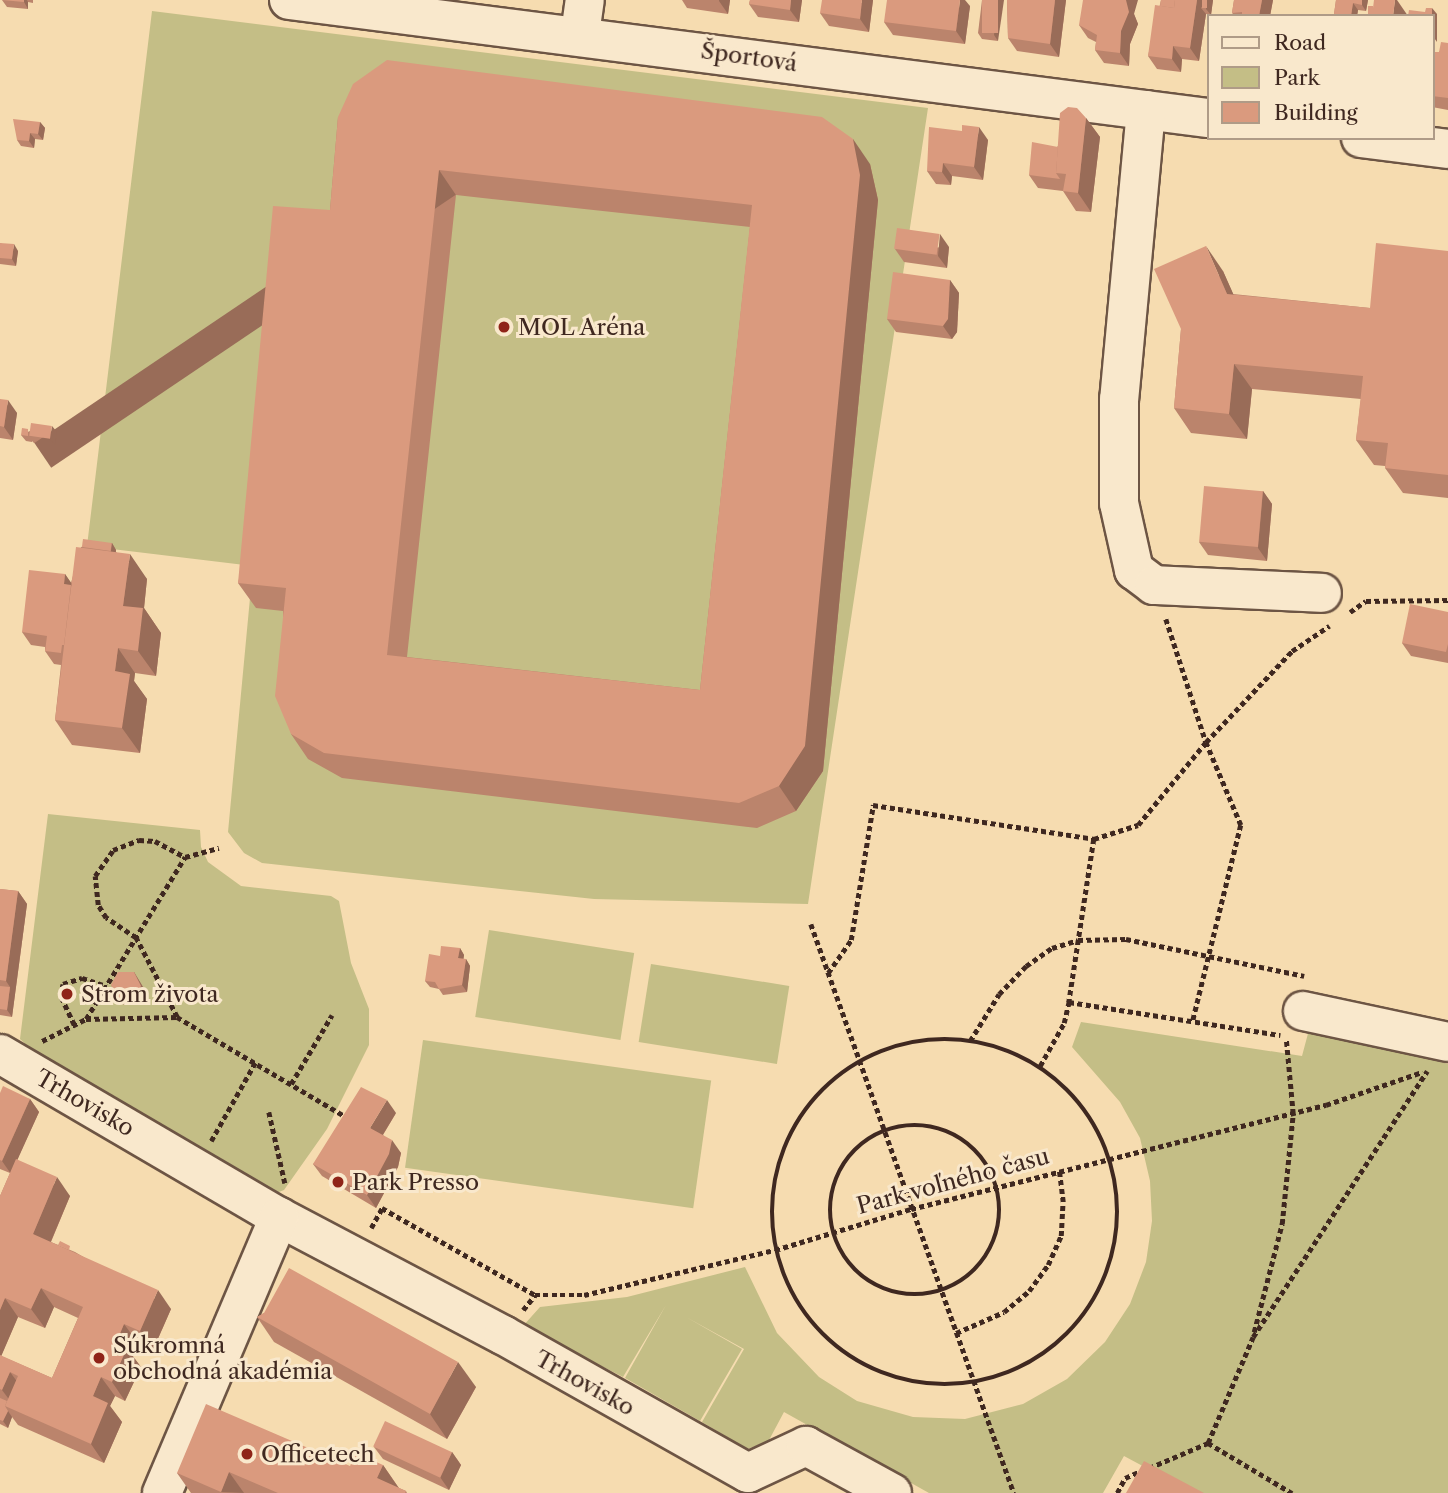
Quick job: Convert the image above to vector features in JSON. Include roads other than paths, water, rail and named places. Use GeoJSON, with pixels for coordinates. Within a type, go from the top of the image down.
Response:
{"type":"FeatureCollection","features":[{"type":"Feature","properties":{"kind":"street","name":"Športová"},"geometry":{"type":"LineString","coordinates":[[289,0],[582,17],[1206,118]]}},
{"type":"Feature","properties":{"kind":"street"},"geometry":{"type":"LineString","coordinates":[[1146,110],[1119,399],[1119,503],[1134,570],[1154,585],[1334,610]]}},
{"type":"Feature","properties":{"kind":"street"},"geometry":{"type":"LineString","coordinates":[[1378,140],[1448,149]]}},
{"type":"Feature","properties":{"kind":"street"},"geometry":{"type":"LineString","coordinates":[[1301,1009],[1438,1056]]}},
{"type":"Feature","properties":{"kind":"street","name":"Trhovisko"},"geometry":{"type":"LineString","coordinates":[[6,1058],[178,1156],[283,1203],[356,1258],[503,1335],[748,1473],[806,1446],[892,1493]]}},
{"type":"Feature","properties":{"kind":"street"},"geometry":{"type":"LineString","coordinates":[[162,1493],[283,1203]]}},
{"type":"Feature","properties":{"kind":"place","name":"MOL Aréna"},"geometry":{"type":"Point","coordinates":[504,327]}},
{"type":"Feature","properties":{"kind":"place","name":"Strom života"},"geometry":{"type":"Point","coordinates":[67,994]}},
{"type":"Feature","properties":{"kind":"place","name":"Park Presso"},"geometry":{"type":"Point","coordinates":[338,1182]}},
{"type":"Feature","properties":{"kind":"place","name":"Súkromná obchodná akadémia"},"geometry":{"type":"Point","coordinates":[99,1358]}},
{"type":"Feature","properties":{"kind":"place","name":"Officetech"},"geometry":{"type":"Point","coordinates":[247,1454]}}]}
